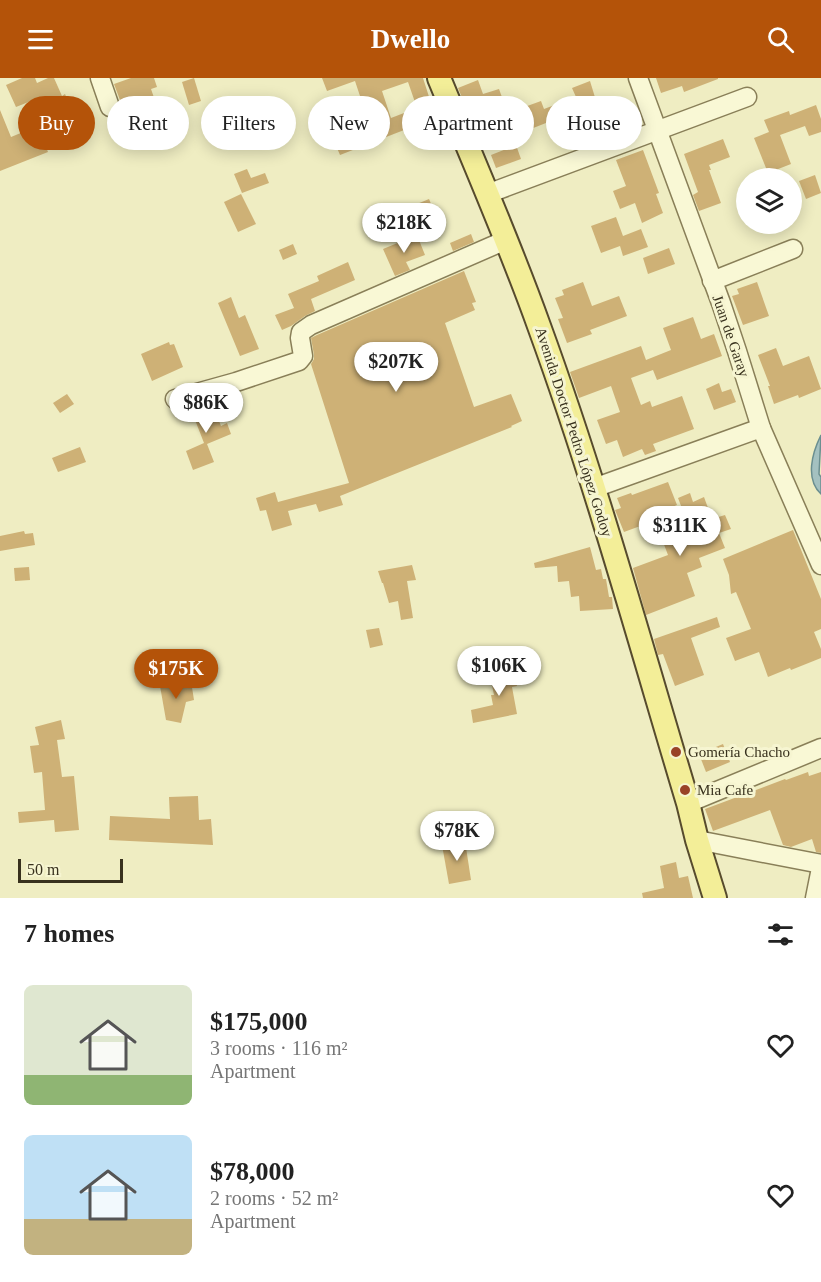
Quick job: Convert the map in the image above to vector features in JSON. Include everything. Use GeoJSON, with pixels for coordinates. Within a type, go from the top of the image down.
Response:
{"type":"FeatureCollection","features":[{"type":"Feature","properties":{"kind":"main road","name":"Avenida Doctor Pedro López Godoy"},"geometry":{"type":"LineString","coordinates":[[439,78],[540,328],[594,488],[715,898]]}},
{"type":"Feature","properties":{"kind":"street"},"geometry":{"type":"LineString","coordinates":[[100,78],[107,98]]}},
{"type":"Feature","properties":{"kind":"street","name":"Juan de Garay"},"geometry":{"type":"LineString","coordinates":[[638,78],[737,351],[761,428],[821,565]]}},
{"type":"Feature","properties":{"kind":"street"},"geometry":{"type":"LineString","coordinates":[[487,194],[747,97]]}},
{"type":"Feature","properties":{"kind":"street"},"geometry":{"type":"LineString","coordinates":[[175,399],[298,361],[303,356],[301,332],[310,325],[506,240]]}},
{"type":"Feature","properties":{"kind":"street"},"geometry":{"type":"LineString","coordinates":[[712,281],[793,249]]}},
{"type":"Feature","properties":{"kind":"street"},"geometry":{"type":"LineString","coordinates":[[594,488],[761,428]]}},
{"type":"Feature","properties":{"kind":"street"},"geometry":{"type":"LineString","coordinates":[[688,803],[821,748]]}},
{"type":"Feature","properties":{"kind":"street"},"geometry":{"type":"LineString","coordinates":[[697,840],[821,866],[815,898]]}},
{"type":"Feature","properties":{"kind":"water"},"geometry":{"type":"Polygon","coordinates":[[[821,435],[819,474],[821,494],[813,481],[812,466],[821,435]]]}},
{"type":"Feature","properties":{"kind":"building"},"geometry":{"type":"Polygon","coordinates":[[[22,78],[35,78],[37,83],[54,78],[62,96],[18,96],[18,106],[16,107],[6,85],[22,78]]]}},
{"type":"Feature","properties":{"kind":"building"},"geometry":{"type":"Polygon","coordinates":[[[131,78],[154,78],[157,87],[151,89],[153,96],[118,96],[114,84],[131,78]]]}},
{"type":"Feature","properties":{"kind":"building"},"geometry":{"type":"Polygon","coordinates":[[[194,78],[201,101],[189,105],[189,96],[186,96],[182,82],[194,78]]]}},
{"type":"Feature","properties":{"kind":"building"},"geometry":{"type":"Polygon","coordinates":[[[322,78],[423,78],[429,96],[413,96],[408,82],[382,91],[384,96],[360,96],[355,81],[327,91],[322,78]]]}},
{"type":"Feature","properties":{"kind":"building"},"geometry":{"type":"Polygon","coordinates":[[[656,78],[718,79],[684,92],[682,86],[661,93],[656,78]]]}},
{"type":"Feature","properties":{"kind":"building"},"geometry":{"type":"Polygon","coordinates":[[[478,80],[483,94],[499,89],[502,96],[461,96],[458,88],[478,80]]]}},
{"type":"Feature","properties":{"kind":"building"},"geometry":{"type":"Polygon","coordinates":[[[590,81],[595,96],[576,96],[572,88],[590,81]]]}},
{"type":"Feature","properties":{"kind":"building"},"geometry":{"type":"Polygon","coordinates":[[[541,101],[544,109],[546,108],[546,123],[534,128],[534,104],[541,101]]]}},
{"type":"Feature","properties":{"kind":"building"},"geometry":{"type":"Polygon","coordinates":[[[816,105],[821,119],[821,132],[809,136],[805,126],[780,135],[791,164],[781,168],[766,168],[754,138],[769,132],[764,120],[789,111],[790,115],[816,105]]]}},
{"type":"Feature","properties":{"kind":"building"},"geometry":{"type":"Polygon","coordinates":[[[0,110],[11,137],[18,134],[18,150],[47,150],[48,152],[0,171],[0,110]]]}},
{"type":"Feature","properties":{"kind":"building"},"geometry":{"type":"Polygon","coordinates":[[[402,114],[402,131],[390,136],[390,115],[391,118],[402,114]]]}},
{"type":"Feature","properties":{"kind":"building"},"geometry":{"type":"Polygon","coordinates":[[[723,139],[730,157],[709,165],[721,203],[699,211],[693,195],[698,192],[684,154],[723,139]]]}},
{"type":"Feature","properties":{"kind":"building"},"geometry":{"type":"Polygon","coordinates":[[[338,150],[353,150],[340,155],[338,150]]]}},
{"type":"Feature","properties":{"kind":"building"},"geometry":{"type":"Polygon","coordinates":[[[504,150],[518,150],[521,159],[496,168],[491,155],[504,150]]]}},
{"type":"Feature","properties":{"kind":"building"},"geometry":{"type":"Polygon","coordinates":[[[643,150],[659,193],[656,194],[663,213],[642,223],[635,203],[620,209],[613,191],[626,186],[616,160],[643,150]]]}},
{"type":"Feature","properties":{"kind":"building"},"geometry":{"type":"Polygon","coordinates":[[[247,169],[251,178],[265,173],[269,183],[242,193],[234,174],[247,169]]]}},
{"type":"Feature","properties":{"kind":"building"},"geometry":{"type":"Polygon","coordinates":[[[815,175],[821,193],[806,199],[802,189],[802,180],[815,175]]]}},
{"type":"Feature","properties":{"kind":"building"},"geometry":{"type":"Polygon","coordinates":[[[241,194],[256,224],[238,232],[224,202],[241,194]]]}},
{"type":"Feature","properties":{"kind":"building"},"geometry":{"type":"Polygon","coordinates":[[[429,199],[435,213],[422,218],[417,204],[429,199]]]}},
{"type":"Feature","properties":{"kind":"building"},"geometry":{"type":"Polygon","coordinates":[[[616,217],[623,236],[641,229],[648,247],[623,256],[620,246],[601,253],[591,226],[616,217]]]}},
{"type":"Feature","properties":{"kind":"building"},"geometry":{"type":"Polygon","coordinates":[[[471,234],[474,242],[453,251],[450,243],[471,234]]]}},
{"type":"Feature","properties":{"kind":"building"},"geometry":{"type":"Polygon","coordinates":[[[417,235],[425,255],[406,262],[410,270],[395,276],[383,249],[417,235]]]}},
{"type":"Feature","properties":{"kind":"building"},"geometry":{"type":"Polygon","coordinates":[[[293,244],[297,254],[283,260],[279,250],[293,244]]]}},
{"type":"Feature","properties":{"kind":"building"},"geometry":{"type":"Polygon","coordinates":[[[669,248],[675,264],[648,274],[643,258],[669,248]]]}},
{"type":"Feature","properties":{"kind":"building"},"geometry":{"type":"Polygon","coordinates":[[[348,262],[355,280],[311,299],[315,311],[282,330],[275,315],[294,308],[288,294],[319,281],[317,276],[348,262]]]}},
{"type":"Feature","properties":{"kind":"building"},"geometry":{"type":"Polygon","coordinates":[[[464,271],[476,302],[472,303],[475,310],[445,323],[474,407],[511,394],[522,421],[340,496],[343,505],[319,512],[316,504],[288,511],[292,525],[272,531],[266,510],[260,511],[256,498],[275,492],[278,502],[349,483],[311,364],[314,355],[311,338],[464,271]]]}},
{"type":"Feature","properties":{"kind":"building"},"geometry":{"type":"Polygon","coordinates":[[[583,282],[592,306],[619,296],[627,316],[590,330],[592,334],[567,343],[558,319],[563,318],[555,298],[564,295],[562,290],[583,282]]]}},
{"type":"Feature","properties":{"kind":"building"},"geometry":{"type":"Polygon","coordinates":[[[757,282],[769,316],[743,325],[732,296],[739,294],[737,289],[757,282]]]}},
{"type":"Feature","properties":{"kind":"building"},"geometry":{"type":"Polygon","coordinates":[[[231,297],[239,318],[245,315],[259,349],[240,356],[218,303],[231,297]]]}},
{"type":"Feature","properties":{"kind":"building"},"geometry":{"type":"Polygon","coordinates":[[[693,317],[701,339],[714,334],[722,356],[657,380],[653,370],[631,378],[641,405],[650,401],[652,407],[682,396],[694,429],[653,444],[656,451],[645,455],[642,449],[623,457],[617,440],[606,444],[597,420],[620,412],[611,386],[579,398],[570,372],[641,346],[646,360],[671,350],[663,328],[693,317]]]}},
{"type":"Feature","properties":{"kind":"building"},"geometry":{"type":"Polygon","coordinates":[[[169,342],[170,345],[174,344],[183,367],[152,381],[141,354],[169,342]]]}},
{"type":"Feature","properties":{"kind":"building"},"geometry":{"type":"Polygon","coordinates":[[[776,348],[783,366],[809,356],[821,389],[799,398],[798,395],[774,404],[758,355],[776,348]]]}},
{"type":"Feature","properties":{"kind":"building"},"geometry":{"type":"Polygon","coordinates":[[[719,383],[722,392],[731,389],[736,402],[714,410],[706,389],[719,383]]]}},
{"type":"Feature","properties":{"kind":"building"},"geometry":{"type":"Polygon","coordinates":[[[67,394],[74,404],[60,413],[53,403],[67,394]]]}},
{"type":"Feature","properties":{"kind":"building"},"geometry":{"type":"Polygon","coordinates":[[[211,401],[221,426],[227,423],[231,434],[207,444],[214,462],[193,470],[186,451],[204,443],[190,407],[211,401]]]}},
{"type":"Feature","properties":{"kind":"building"},"geometry":{"type":"Polygon","coordinates":[[[80,447],[86,462],[58,472],[52,458],[80,447]]]}},
{"type":"Feature","properties":{"kind":"building"},"geometry":{"type":"Polygon","coordinates":[[[668,482],[677,505],[660,512],[662,518],[624,532],[615,510],[621,508],[617,498],[668,482]]]}},
{"type":"Feature","properties":{"kind":"building"},"geometry":{"type":"Polygon","coordinates":[[[690,493],[693,502],[704,497],[712,519],[725,515],[731,529],[719,533],[725,548],[699,558],[702,567],[687,573],[695,596],[646,615],[633,568],[668,555],[660,534],[688,524],[678,498],[690,493]]]}},
{"type":"Feature","properties":{"kind":"building"},"geometry":{"type":"Polygon","coordinates":[[[793,530],[821,599],[821,629],[814,632],[821,649],[821,658],[768,677],[759,652],[735,661],[726,638],[751,629],[736,592],[731,594],[729,575],[723,559],[793,530]]]}},
{"type":"Feature","properties":{"kind":"building"},"geometry":{"type":"Polygon","coordinates":[[[24,531],[25,534],[33,533],[35,545],[0,551],[0,536],[24,531]]]}},
{"type":"Feature","properties":{"kind":"building"},"geometry":{"type":"Polygon","coordinates":[[[590,547],[596,570],[601,569],[603,579],[606,579],[613,609],[580,611],[579,596],[571,597],[569,581],[558,582],[557,566],[535,568],[534,563],[590,547]]]}},
{"type":"Feature","properties":{"kind":"building"},"geometry":{"type":"Polygon","coordinates":[[[412,565],[416,580],[407,581],[413,618],[401,620],[398,601],[389,603],[378,571],[412,565]]]}},
{"type":"Feature","properties":{"kind":"building"},"geometry":{"type":"Polygon","coordinates":[[[29,567],[30,580],[15,581],[14,568],[29,567]]]}},
{"type":"Feature","properties":{"kind":"building"},"geometry":{"type":"Polygon","coordinates":[[[717,617],[720,627],[691,638],[704,675],[675,686],[663,654],[658,655],[654,639],[717,617]]]}},
{"type":"Feature","properties":{"kind":"building"},"geometry":{"type":"Polygon","coordinates":[[[379,628],[383,645],[370,648],[366,630],[379,628]]]}},
{"type":"Feature","properties":{"kind":"building"},"geometry":{"type":"Polygon","coordinates":[[[513,666],[517,686],[512,687],[517,714],[473,723],[471,710],[493,705],[491,695],[494,695],[489,671],[513,666]]]}},
{"type":"Feature","properties":{"kind":"building"},"geometry":{"type":"Polygon","coordinates":[[[191,681],[194,700],[186,702],[181,723],[166,720],[160,686],[191,681]]]}},
{"type":"Feature","properties":{"kind":"building"},"geometry":{"type":"Polygon","coordinates":[[[61,720],[65,739],[57,740],[62,777],[74,776],[79,830],[55,832],[54,820],[19,823],[18,812],[45,810],[42,772],[34,773],[30,746],[39,745],[35,727],[61,720]]]}},
{"type":"Feature","properties":{"kind":"building"},"geometry":{"type":"Polygon","coordinates":[[[723,744],[730,762],[706,772],[699,754],[723,744]]]}},
{"type":"Feature","properties":{"kind":"building"},"geometry":{"type":"Polygon","coordinates":[[[808,772],[809,776],[821,772],[821,853],[816,852],[812,839],[791,847],[783,845],[770,810],[713,831],[705,809],[808,772]]]}},
{"type":"Feature","properties":{"kind":"building"},"geometry":{"type":"Polygon","coordinates":[[[198,796],[199,820],[211,819],[213,845],[109,840],[110,816],[170,819],[169,797],[198,796]]]}},
{"type":"Feature","properties":{"kind":"building"},"geometry":{"type":"Polygon","coordinates":[[[465,841],[471,880],[449,884],[442,845],[465,841]]]}},
{"type":"Feature","properties":{"kind":"building"},"geometry":{"type":"Polygon","coordinates":[[[676,862],[679,878],[688,876],[693,898],[643,898],[642,893],[664,888],[660,866],[676,862]]]}},
{"type":"Feature","properties":{"kind":"place","name":"Gomería Chacho"},"geometry":{"type":"Point","coordinates":[676,752]}},
{"type":"Feature","properties":{"kind":"place","name":"Mia Cafe"},"geometry":{"type":"Point","coordinates":[685,790]}}]}
